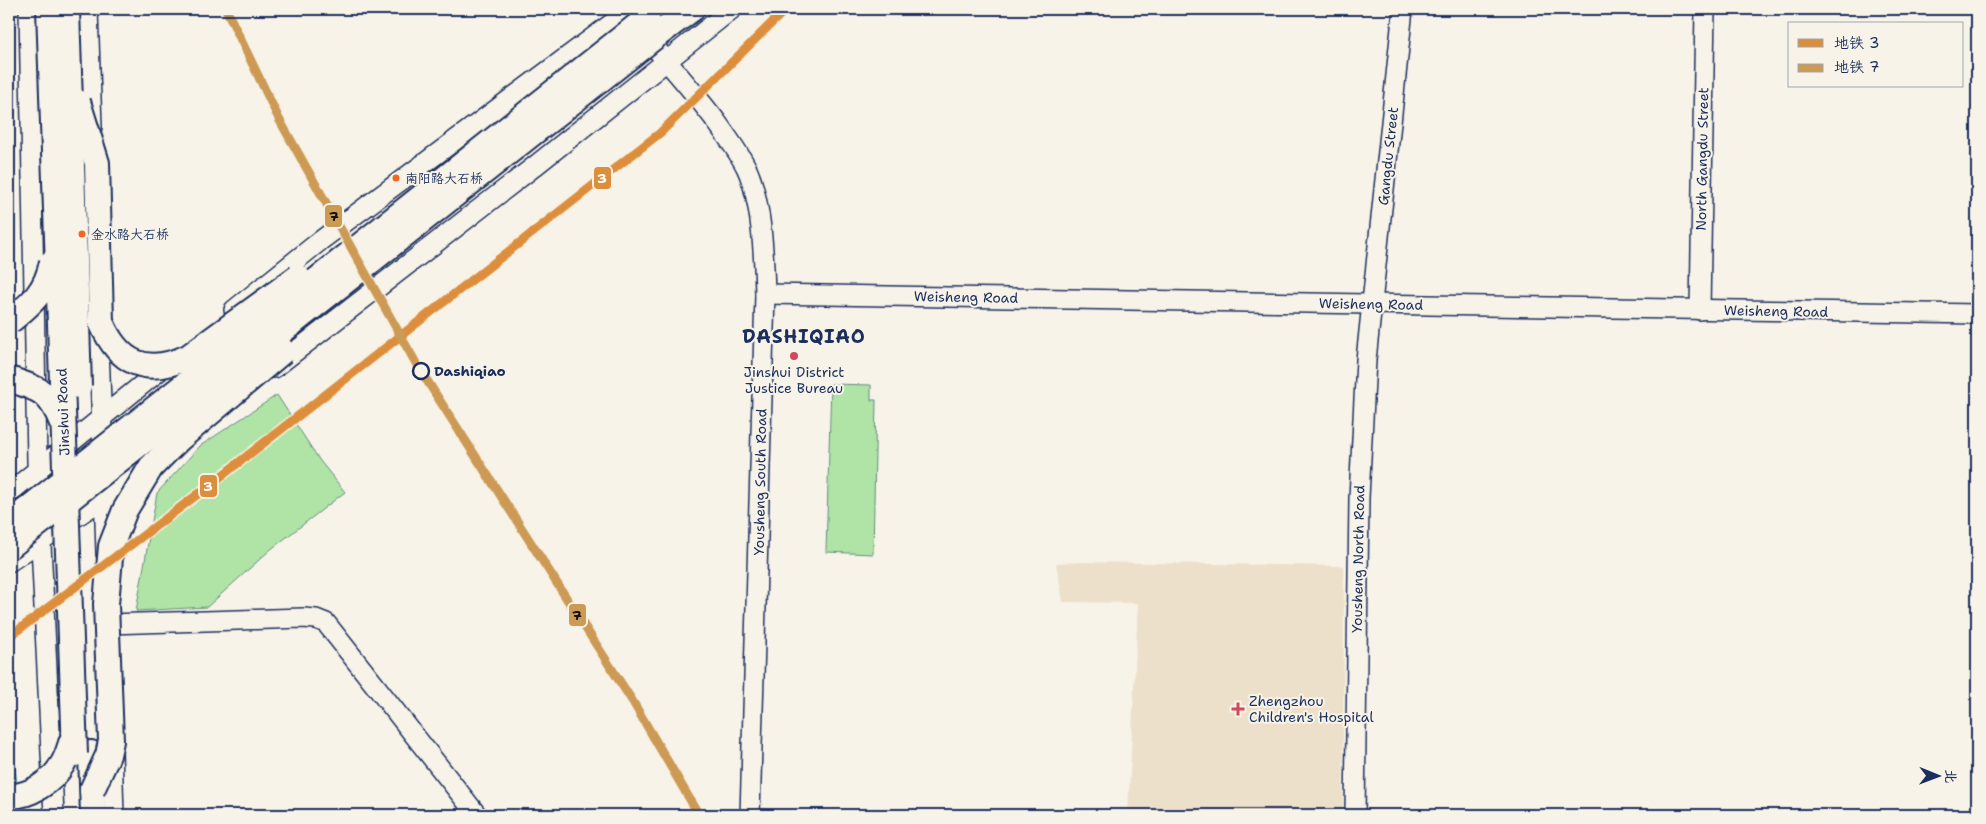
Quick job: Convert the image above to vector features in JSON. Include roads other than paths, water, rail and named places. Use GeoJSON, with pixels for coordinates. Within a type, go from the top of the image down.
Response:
{"type":"FeatureCollection","features":[{"type":"Feature","properties":{"kind":"main road","name":"Jinshui Road"},"geometry":{"type":"LineString","coordinates":[[49,9],[77,815]]}},
{"type":"Feature","properties":{"kind":"main road","name":"Jinshui Road"},"geometry":{"type":"LineString","coordinates":[[67,9],[93,815]]}},
{"type":"Feature","properties":{"kind":"main road"},"geometry":{"type":"LineString","coordinates":[[9,524],[644,17],[692,9]]}},
{"type":"Feature","properties":{"kind":"main road"},"geometry":{"type":"LineString","coordinates":[[9,546],[325,296],[644,17]]}},
{"type":"Feature","properties":{"kind":"main road"},"geometry":{"type":"LineString","coordinates":[[69,70],[97,163],[101,322],[108,339],[120,353],[132,362],[154,366],[175,363],[188,356],[293,280],[362,244]]}},
{"type":"Feature","properties":{"kind":"main road"},"geometry":{"type":"LineString","coordinates":[[9,322],[34,302],[44,289],[52,264],[57,233]]}},
{"type":"Feature","properties":{"kind":"main road"},"geometry":{"type":"LineString","coordinates":[[92,790],[108,755],[110,741],[106,604],[111,546],[126,510],[152,467],[180,439],[296,339],[325,296]]}},
{"type":"Feature","properties":{"kind":"main road"},"geometry":{"type":"LineString","coordinates":[[9,379],[31,386],[45,394],[56,406],[64,429]]}},
{"type":"Feature","properties":{"kind":"main road"},"geometry":{"type":"LineString","coordinates":[[9,796],[32,791],[53,778],[63,764],[75,733]]}},
{"type":"Feature","properties":{"kind":"street"},"geometry":{"type":"LineString","coordinates":[[29,9],[40,541],[54,815]]}},
{"type":"Feature","properties":{"kind":"street"},"geometry":{"type":"LineString","coordinates":[[88,9],[114,815]]}},
{"type":"Feature","properties":{"kind":"street"},"geometry":{"type":"LineString","coordinates":[[9,562],[104,498],[531,169],[732,9]]}},
{"type":"Feature","properties":{"kind":"street","name":"Gangdu Street"},"geometry":{"type":"LineString","coordinates":[[1372,304],[1403,9]]}},
{"type":"Feature","properties":{"kind":"street","name":"North Gangdu Street"},"geometry":{"type":"LineString","coordinates":[[1700,310],[1705,9]]}},
{"type":"Feature","properties":{"kind":"street"},"geometry":{"type":"LineString","coordinates":[[9,492],[320,241],[644,17]]}},
{"type":"Feature","properties":{"kind":"street","name":"Yousheng South Road"},"geometry":{"type":"LineString","coordinates":[[644,17],[667,61],[695,93],[736,148],[748,170],[755,194],[760,229],[764,262],[764,294],[750,815]]}},
{"type":"Feature","properties":{"kind":"street","name":"Weisheng Road"},"geometry":{"type":"LineString","coordinates":[[764,294],[1977,314]]}},
{"type":"Feature","properties":{"kind":"street","name":"Yousheng North Road"},"geometry":{"type":"LineString","coordinates":[[1355,815],[1358,498],[1366,360],[1372,304]]}},
{"type":"Feature","properties":{"kind":"street"},"geometry":{"type":"LineString","coordinates":[[108,624],[303,618],[316,619],[326,623],[477,815]]}},
{"type":"Feature","properties":{"kind":"water"},"geometry":{"type":"Polygon","coordinates":[[[9,720],[21,815],[9,815],[9,720]]]}},
{"type":"Feature","properties":{"kind":"metro line","name":"7"},"geometry":{"type":"LineString","coordinates":[[226,9],[279,119],[417,365],[633,702],[699,815]]}},
{"type":"Feature","properties":{"kind":"metro line","name":"3"},"geometry":{"type":"LineString","coordinates":[[9,637],[210,485],[660,133],[786,9]]}},
{"type":"Feature","properties":{"kind":"place","name":"南阳路大石桥"},"geometry":{"type":"Point","coordinates":[396,178]}},
{"type":"Feature","properties":{"kind":"place","name":"金水路大石桥"},"geometry":{"type":"Point","coordinates":[82,234]}},
{"type":"Feature","properties":{"kind":"place","name":"Jinshui District Justice Bureau"},"geometry":{"type":"Point","coordinates":[794,356]}},
{"type":"Feature","properties":{"kind":"place","name":"Dashiqiao"},"geometry":{"type":"Point","coordinates":[421,371]}},
{"type":"Feature","properties":{"kind":"place","name":"Zhengzhou Children's Hospital"},"geometry":{"type":"Point","coordinates":[1238,709]}},
{"type":"Feature","properties":{"kind":"district","name":"DASHIQIAO"},"geometry":{"type":"Point","coordinates":[804,336]}}]}
